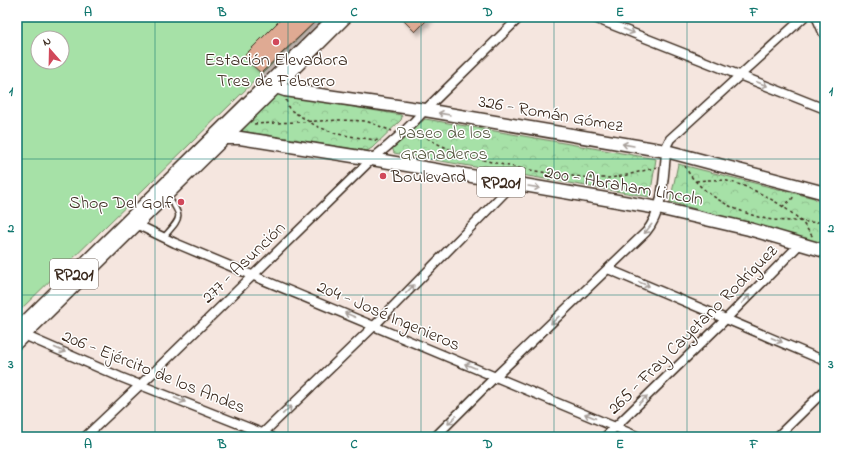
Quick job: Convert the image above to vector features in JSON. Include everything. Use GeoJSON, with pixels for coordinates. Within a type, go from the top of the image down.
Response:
{"type":"FeatureCollection","features":[{"type":"Feature","properties":{"kind":"main road"},"geometry":{"type":"LineString","coordinates":[[277,86],[335,17]]}},
{"type":"Feature","properties":{"kind":"main road"},"geometry":{"type":"LineString","coordinates":[[277,86],[346,17]]}},
{"type":"Feature","properties":{"kind":"main road"},"geometry":{"type":"LineString","coordinates":[[818,17],[825,33]]}},
{"type":"Feature","properties":{"kind":"main road","name":"326 - Román Gómez"},"geometry":{"type":"LineString","coordinates":[[277,86],[666,151],[820,191]]}},
{"type":"Feature","properties":{"kind":"main road","name":"RP201"},"geometry":{"type":"LineString","coordinates":[[133,221],[167,194],[277,86]]}},
{"type":"Feature","properties":{"kind":"main road","name":"RP201"},"geometry":{"type":"LineString","coordinates":[[19,335],[133,221],[277,86]]}},
{"type":"Feature","properties":{"kind":"main road","name":"200 - Abraham Lincoln"},"geometry":{"type":"LineString","coordinates":[[224,138],[240,138],[372,159],[658,208],[700,216],[822,250]]}},
{"type":"Feature","properties":{"kind":"main road"},"geometry":{"type":"LineString","coordinates":[[820,191],[825,198]]}},
{"type":"Feature","properties":{"kind":"street","name":"277 - Asunción"},"geometry":{"type":"LineString","coordinates":[[85,437],[372,159],[393,143],[413,124],[424,110],[520,17]]}},
{"type":"Feature","properties":{"kind":"street"},"geometry":{"type":"LineString","coordinates":[[592,17],[825,108]]}},
{"type":"Feature","properties":{"kind":"street"},"geometry":{"type":"LineString","coordinates":[[435,437],[494,377],[646,232],[652,225],[658,208],[666,151],[670,139],[804,17]]}},
{"type":"Feature","properties":{"kind":"street"},"geometry":{"type":"LineString","coordinates":[[261,435],[374,326],[513,184]]}},
{"type":"Feature","properties":{"kind":"street","name":"204 - José Ingenieros"},"geometry":{"type":"LineString","coordinates":[[133,221],[164,238],[638,437]]}},
{"type":"Feature","properties":{"kind":"street","name":"265 - Fray Cayetano Rodríguez"},"geometry":{"type":"LineString","coordinates":[[605,437],[726,319],[801,243]]}},
{"type":"Feature","properties":{"kind":"street"},"geometry":{"type":"LineString","coordinates":[[608,269],[825,361]]}},
{"type":"Feature","properties":{"kind":"street","name":"206 - Ejército de los Andes"},"geometry":{"type":"LineString","coordinates":[[19,335],[261,435],[272,437]]}},
{"type":"Feature","properties":{"kind":"street"},"geometry":{"type":"LineString","coordinates":[[777,437],[825,390]]}},
{"type":"Feature","properties":{"kind":"lane"},"geometry":{"type":"LineString","coordinates":[[164,238],[178,220],[179,215],[167,194]]}},
{"type":"Feature","properties":{"kind":"path"},"geometry":{"type":"LineString","coordinates":[[277,86],[286,98],[289,109],[307,121],[337,134],[393,143]]}},
{"type":"Feature","properties":{"kind":"path"},"geometry":{"type":"LineString","coordinates":[[239,124],[246,125],[340,120],[366,121],[386,127],[401,135]]}},
{"type":"Feature","properties":{"kind":"path"},"geometry":{"type":"LineString","coordinates":[[413,124],[423,136],[438,144],[464,154],[539,172],[580,178],[609,178],[664,165]]}},
{"type":"Feature","properties":{"kind":"path"},"geometry":{"type":"LineString","coordinates":[[680,155],[687,171],[701,187],[726,204],[753,216],[783,221],[817,223],[825,221]]}},
{"type":"Feature","properties":{"kind":"path"},"geometry":{"type":"LineString","coordinates":[[696,181],[726,180],[753,190],[782,207],[801,222],[822,250]]}},
{"type":"Feature","properties":{"kind":"path"},"geometry":{"type":"LineString","coordinates":[[782,207],[792,199],[800,186]]}},
{"type":"Feature","properties":{"kind":"green space"},"geometry":{"type":"Polygon","coordinates":[[[17,17],[320,17],[17,313],[17,17]]]}},
{"type":"Feature","properties":{"kind":"green space","name":"Paseo de los Granaderos"},"geometry":{"type":"Polygon","coordinates":[[[277,94],[401,115],[402,117],[401,120],[367,151],[241,131],[277,94]]]}},
{"type":"Feature","properties":{"kind":"green space","name":"Paseo de los Granaderos"},"geometry":{"type":"Polygon","coordinates":[[[425,119],[656,159],[650,197],[394,153],[392,147],[425,119]]]}},
{"type":"Feature","properties":{"kind":"green space"},"geometry":{"type":"Polygon","coordinates":[[[678,164],[814,198],[825,207],[825,245],[670,202],[678,164]]]}},
{"type":"Feature","properties":{"kind":"building","name":"Estación Elevadora Tres de Febrero"},"geometry":{"type":"Polygon","coordinates":[[[283,17],[320,17],[261,73],[243,57],[283,17]]]}},
{"type":"Feature","properties":{"kind":"building"},"geometry":{"type":"Polygon","coordinates":[[[400,17],[430,17],[415,32],[400,17]]]}},
{"type":"Feature","properties":{"kind":"place","name":"Estación Elevadora Tres de Febrero"},"geometry":{"type":"Point","coordinates":[276,42]}},
{"type":"Feature","properties":{"kind":"place","name":"Boulevard"},"geometry":{"type":"Point","coordinates":[383,176]}},
{"type":"Feature","properties":{"kind":"place","name":"Shop Del Golf"},"geometry":{"type":"Point","coordinates":[181,202]}}]}
